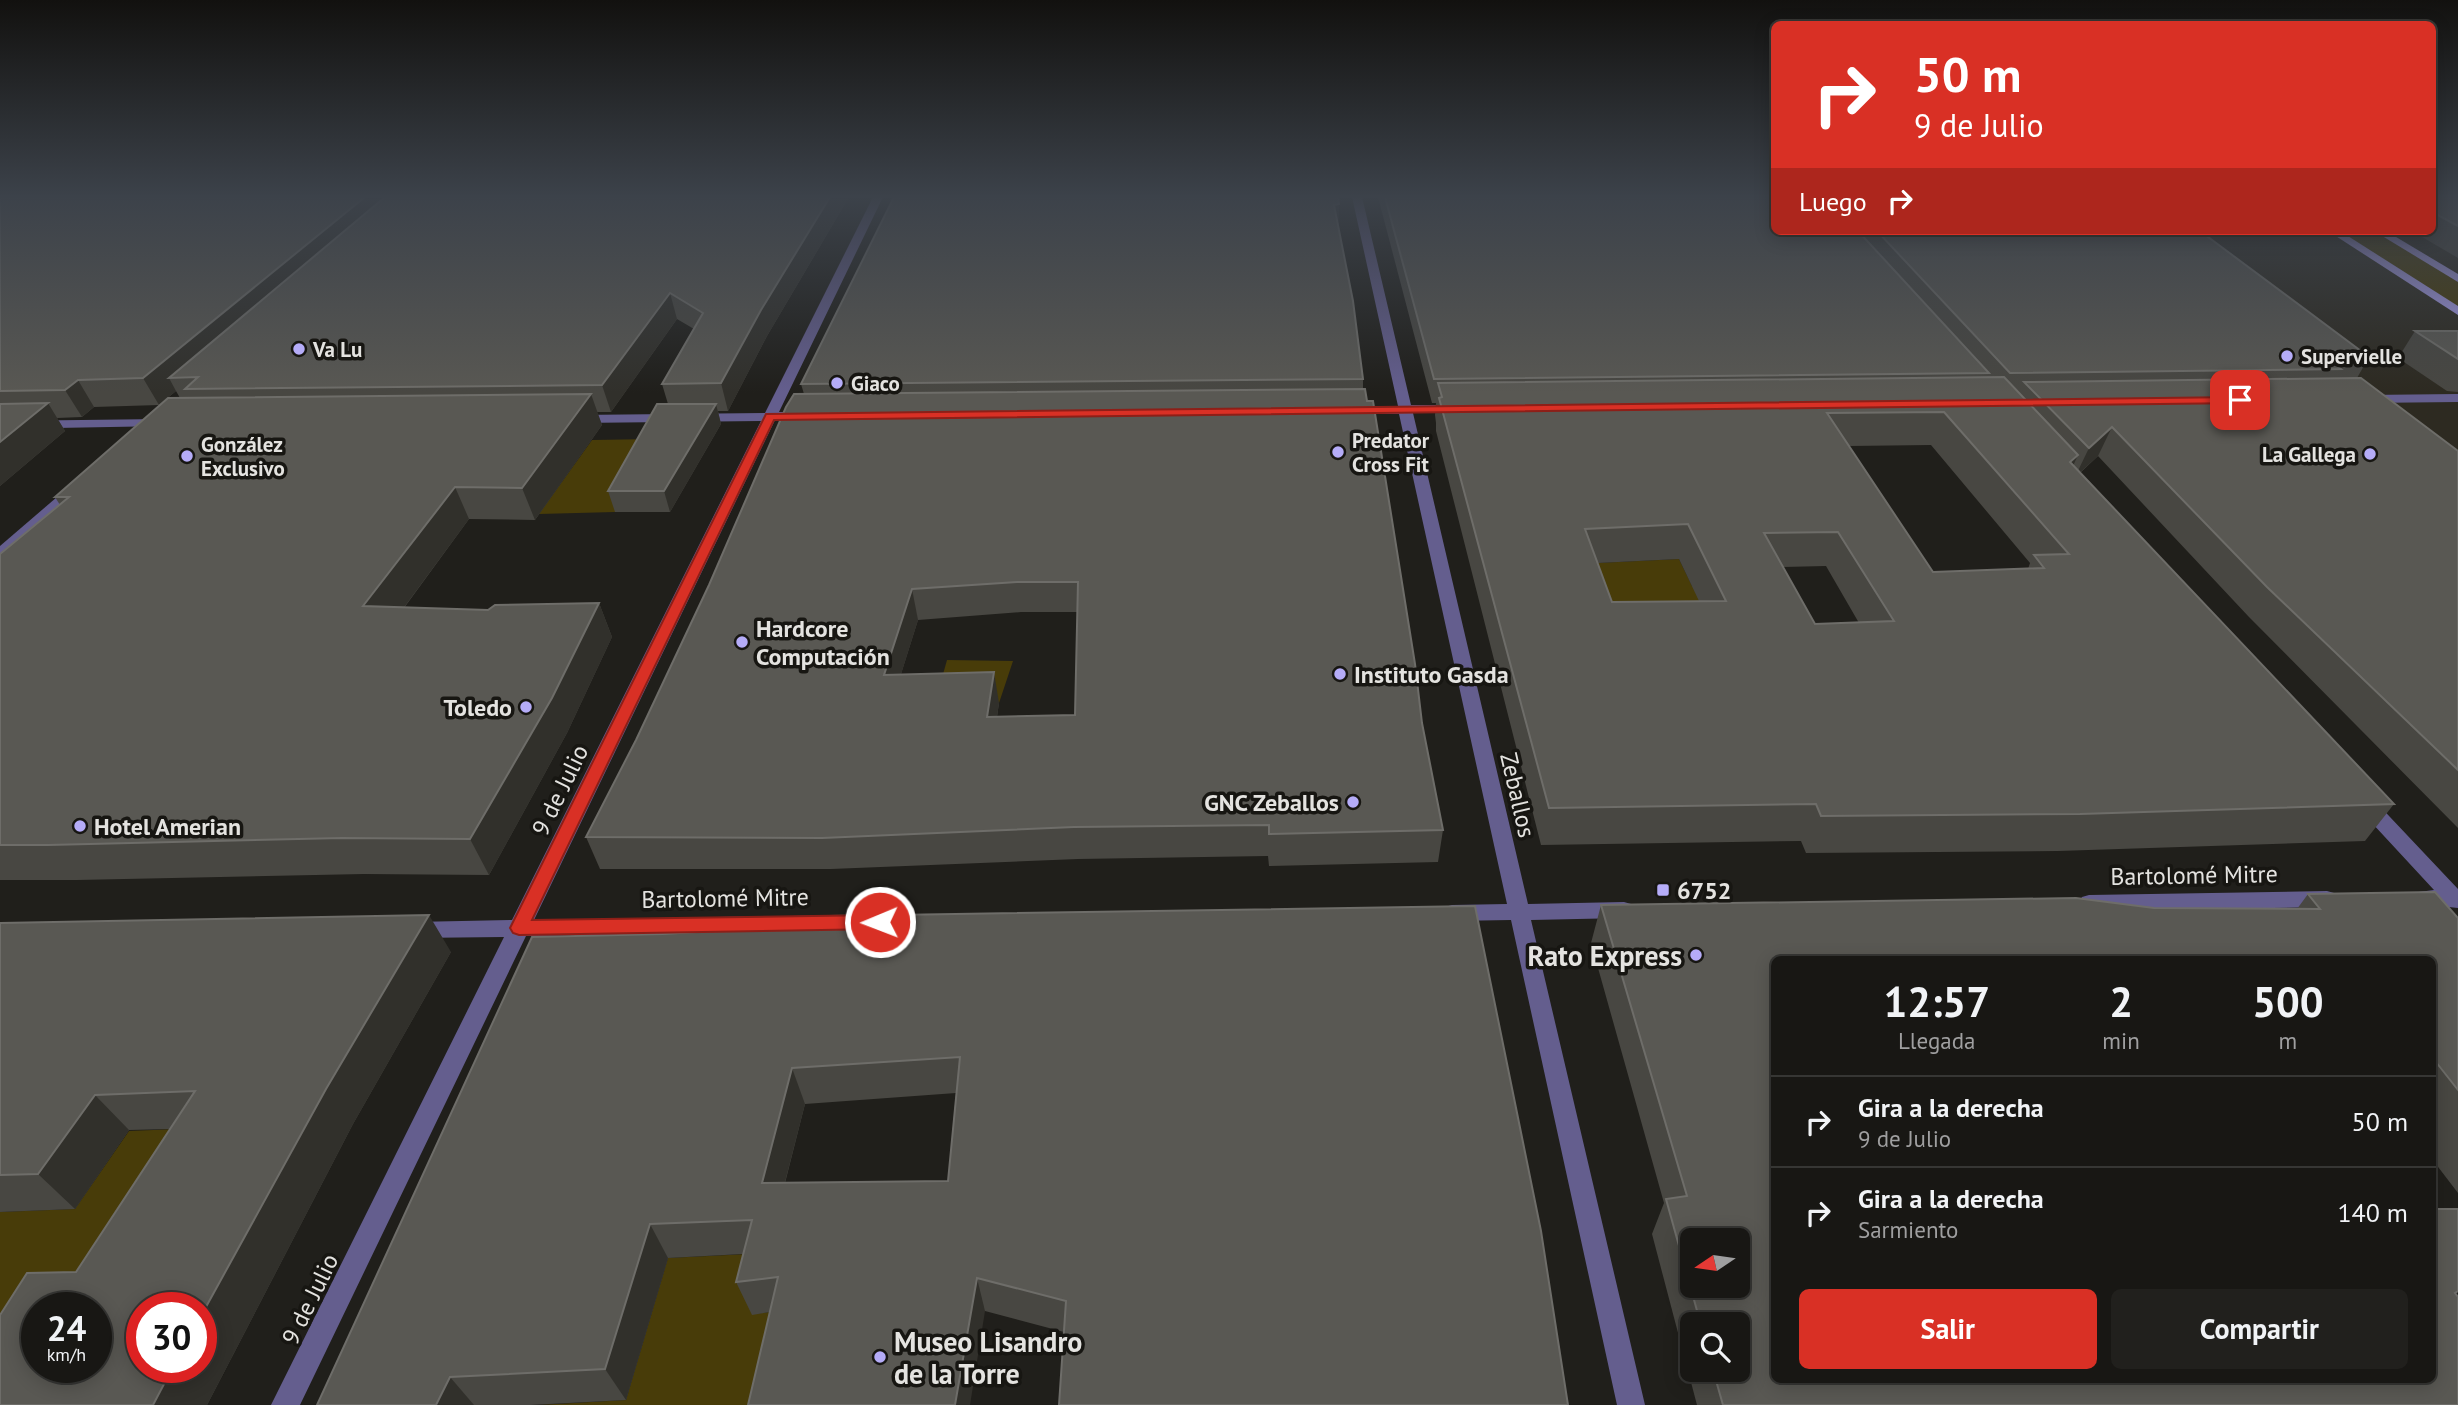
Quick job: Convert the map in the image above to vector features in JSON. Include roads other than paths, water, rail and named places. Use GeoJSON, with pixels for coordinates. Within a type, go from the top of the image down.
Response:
{"type":"FeatureCollection","features":[{"type":"Feature","properties":{"kind":"main road"},"geometry":{"type":"LineString","coordinates":[[2382,263],[2458,311]]}},
{"type":"Feature","properties":{"kind":"main road"},"geometry":{"type":"LineString","coordinates":[[2431,263],[2458,279]]}},
{"type":"Feature","properties":{"kind":"street","name":"9 de Julio"},"geometry":{"type":"LineString","coordinates":[[285,1405],[846,263]]}},
{"type":"Feature","properties":{"kind":"street","name":"Zeballos"},"geometry":{"type":"LineString","coordinates":[[1372,263],[1630,1405]]}},
{"type":"Feature","properties":{"kind":"street"},"geometry":{"type":"LineString","coordinates":[[2349,399],[2458,398]]}},
{"type":"Feature","properties":{"kind":"street"},"geometry":{"type":"LineString","coordinates":[[1337,410],[1474,409]]}},
{"type":"Feature","properties":{"kind":"street"},"geometry":{"type":"LineString","coordinates":[[564,419],[825,416]]}},
{"type":"Feature","properties":{"kind":"street"},"geometry":{"type":"LineString","coordinates":[[131,441],[156,419]]}},
{"type":"Feature","properties":{"kind":"street"},"geometry":{"type":"LineString","coordinates":[[0,425],[156,419],[178,423]]}},
{"type":"Feature","properties":{"kind":"street"},"geometry":{"type":"LineString","coordinates":[[0,554],[90,476]]}},
{"type":"Feature","properties":{"kind":"street"},"geometry":{"type":"LineString","coordinates":[[2360,797],[2456,899]]}},
{"type":"Feature","properties":{"kind":"street"},"geometry":{"type":"LineString","coordinates":[[2397,898],[2456,899]]}},
{"type":"Feature","properties":{"kind":"street","name":"Bartolomé Mitre"},"geometry":{"type":"LineString","coordinates":[[2063,904],[2341,899]]}},
{"type":"Feature","properties":{"kind":"street"},"geometry":{"type":"LineString","coordinates":[[1436,913],[1644,910]]}},
{"type":"Feature","properties":{"kind":"street","name":"Bartolomé Mitre"},"geometry":{"type":"LineString","coordinates":[[396,930],[866,922]]}},
{"type":"Feature","properties":{"kind":"place","name":"Va Lu"},"geometry":{"type":"Point","coordinates":[299,349]}},
{"type":"Feature","properties":{"kind":"place","name":"Supervielle"},"geometry":{"type":"Point","coordinates":[2287,356]}},
{"type":"Feature","properties":{"kind":"place","name":"Giaco"},"geometry":{"type":"Point","coordinates":[837,383]}},
{"type":"Feature","properties":{"kind":"place","name":"Predator Cross Fit"},"geometry":{"type":"Point","coordinates":[1338,452]}},
{"type":"Feature","properties":{"kind":"place","name":"La Gallega"},"geometry":{"type":"Point","coordinates":[2370,454]}},
{"type":"Feature","properties":{"kind":"place","name":"González Exclusivo"},"geometry":{"type":"Point","coordinates":[187,456]}},
{"type":"Feature","properties":{"kind":"place","name":"Hardcore Computación"},"geometry":{"type":"Point","coordinates":[742,642]}},
{"type":"Feature","properties":{"kind":"place","name":"Instituto Gasda"},"geometry":{"type":"Point","coordinates":[1340,674]}},
{"type":"Feature","properties":{"kind":"place","name":"Toledo"},"geometry":{"type":"Point","coordinates":[526,707]}},
{"type":"Feature","properties":{"kind":"place","name":"GNC Zeballos"},"geometry":{"type":"Point","coordinates":[1353,802]}},
{"type":"Feature","properties":{"kind":"place","name":"Hotel Amerian"},"geometry":{"type":"Point","coordinates":[80,826]}},
{"type":"Feature","properties":{"kind":"place","name":"6752"},"geometry":{"type":"Point","coordinates":[1663,890]}},
{"type":"Feature","properties":{"kind":"place","name":"Rato Express"},"geometry":{"type":"Point","coordinates":[1696,955]}},
{"type":"Feature","properties":{"kind":"place","name":"Museo Lisandro de la Torre"},"geometry":{"type":"Point","coordinates":[880,1357]}}]}
